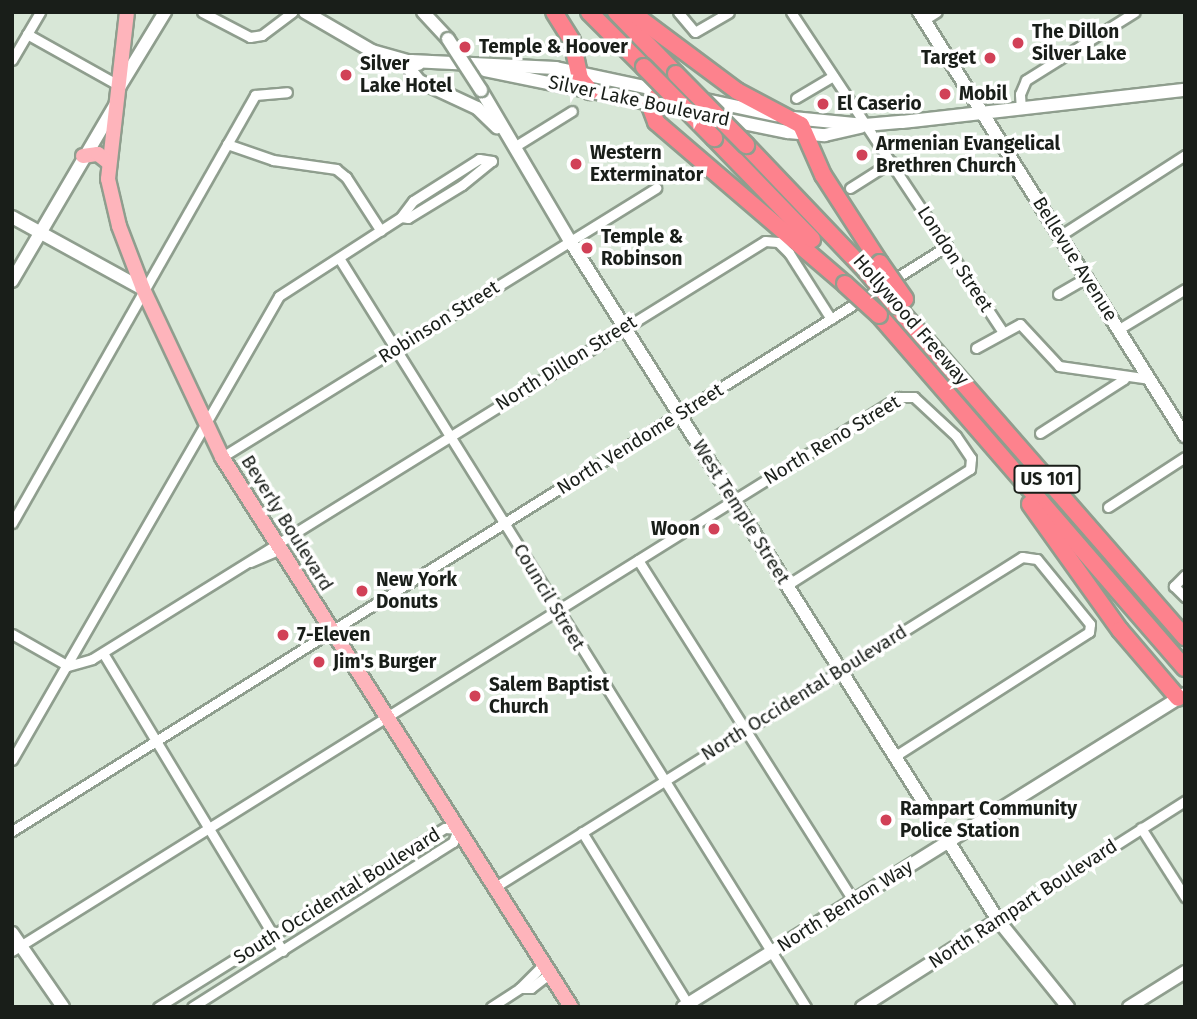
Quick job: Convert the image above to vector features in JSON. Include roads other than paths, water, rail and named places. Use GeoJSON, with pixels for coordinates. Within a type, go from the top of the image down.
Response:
{"type":"FeatureCollection","features":[{"type":"Feature","properties":{"kind":"highway"},"geometry":{"type":"LineString","coordinates":[[554,12],[578,55],[579,72],[590,90]]}},
{"type":"Feature","properties":{"kind":"highway","name":"Hollywood Freeway"},"geometry":{"type":"LineString","coordinates":[[589,12],[714,138],[879,315],[1185,668]]}},
{"type":"Feature","properties":{"kind":"highway","name":"Hollywood Freeway"},"geometry":{"type":"LineString","coordinates":[[615,12],[746,145],[873,267],[942,357],[1185,637]]}},
{"type":"Feature","properties":{"kind":"highway"},"geometry":{"type":"LineString","coordinates":[[631,12],[737,91],[793,118],[808,134],[823,175],[873,267]]}},
{"type":"Feature","properties":{"kind":"highway"},"geometry":{"type":"LineString","coordinates":[[662,90],[650,103],[656,122],[848,283]]}},
{"type":"Feature","properties":{"kind":"highway"},"geometry":{"type":"LineString","coordinates":[[988,441],[1120,630],[1182,699]]}},
{"type":"Feature","properties":{"kind":"main road","name":"Beverly Boulevard"},"geometry":{"type":"LineString","coordinates":[[127,12],[120,86],[108,162],[113,206],[143,289],[204,425],[222,457],[571,1007]]}},
{"type":"Feature","properties":{"kind":"main road"},"geometry":{"type":"LineString","coordinates":[[120,86],[165,12]]}},
{"type":"Feature","properties":{"kind":"main road","name":"Silver Lake Boulevard"},"geometry":{"type":"LineString","coordinates":[[305,12],[372,51],[411,61],[506,72],[808,134],[853,131],[865,125]]}},
{"type":"Feature","properties":{"kind":"main road","name":"West Temple Street"},"geometry":{"type":"LineString","coordinates":[[431,15],[481,90],[570,240],[998,920],[1065,1006]]}},
{"type":"Feature","properties":{"kind":"main road","name":"Bellevue Avenue"},"geometry":{"type":"LineString","coordinates":[[922,16],[1183,431]]}},
{"type":"Feature","properties":{"kind":"main road"},"geometry":{"type":"LineString","coordinates":[[411,61],[411,71],[419,81],[477,108],[506,133]]}},
{"type":"Feature","properties":{"kind":"main road","name":"Silver Lake Boulevard"},"geometry":{"type":"LineString","coordinates":[[411,61],[532,65],[579,72],[793,118],[865,125],[1185,90]]}},
{"type":"Feature","properties":{"kind":"main road"},"geometry":{"type":"LineString","coordinates":[[12,281],[83,156],[116,104]]}},
{"type":"Feature","properties":{"kind":"main road"},"geometry":{"type":"LineString","coordinates":[[83,156],[97,154],[108,162]]}},
{"type":"Feature","properties":{"kind":"main road"},"geometry":{"type":"LineString","coordinates":[[12,217],[143,289]]}},
{"type":"Feature","properties":{"kind":"main road","name":"North Benton Way"},"geometry":{"type":"LineString","coordinates":[[686,1005],[1182,699]]}},
{"type":"Feature","properties":{"kind":"main road","name":"North Rampart Boulevard"},"geometry":{"type":"LineString","coordinates":[[862,1007],[998,920]]}},
{"type":"Feature","properties":{"kind":"main road"},"geometry":{"type":"LineString","coordinates":[[12,933],[17,948],[63,1007]]}},
{"type":"Feature","properties":{"kind":"main road"},"geometry":{"type":"LineString","coordinates":[[1129,1007],[1185,972]]}},
{"type":"Feature","properties":{"kind":"street"},"geometry":{"type":"LineString","coordinates":[[12,60],[40,12]]}},
{"type":"Feature","properties":{"kind":"street"},"geometry":{"type":"LineString","coordinates":[[201,12],[250,37],[262,35],[292,12]]}},
{"type":"Feature","properties":{"kind":"street"},"geometry":{"type":"LineString","coordinates":[[678,12],[692,31],[729,12]]}},
{"type":"Feature","properties":{"kind":"street","name":"London Street"},"geometry":{"type":"LineString","coordinates":[[791,12],[1002,331]]}},
{"type":"Feature","properties":{"kind":"street"},"geometry":{"type":"LineString","coordinates":[[922,16],[937,12]]}},
{"type":"Feature","properties":{"kind":"street"},"geometry":{"type":"LineString","coordinates":[[1021,109],[1020,94],[1026,79],[1135,12]]}},
{"type":"Feature","properties":{"kind":"street"},"geometry":{"type":"LineString","coordinates":[[27,34],[120,86]]}},
{"type":"Feature","properties":{"kind":"street"},"geometry":{"type":"LineString","coordinates":[[796,99],[833,76]]}},
{"type":"Feature","properties":{"kind":"street"},"geometry":{"type":"LineString","coordinates":[[12,523],[256,95],[287,92]]}},
{"type":"Feature","properties":{"kind":"street"},"geometry":{"type":"LineString","coordinates":[[514,147],[572,111]]}},
{"type":"Feature","properties":{"kind":"street"},"geometry":{"type":"LineString","coordinates":[[227,144],[273,160],[336,169],[346,177],[381,231]]}},
{"type":"Feature","properties":{"kind":"street"},"geometry":{"type":"LineString","coordinates":[[1061,235],[1185,155]]}},
{"type":"Feature","properties":{"kind":"street"},"geometry":{"type":"LineString","coordinates":[[12,760],[279,296],[381,231],[401,217],[417,198],[469,165],[483,157],[492,161],[462,185],[408,218],[401,217]]}},
{"type":"Feature","properties":{"kind":"street"},"geometry":{"type":"LineString","coordinates":[[850,188],[891,162]]}},
{"type":"Feature","properties":{"kind":"street","name":"Robinson Street"},"geometry":{"type":"LineString","coordinates":[[222,457],[656,187]]}},
{"type":"Feature","properties":{"kind":"street","name":"North Dillon Street"},"geometry":{"type":"LineString","coordinates":[[68,666],[81,665],[103,653],[278,546],[624,326],[769,240],[789,253],[831,319]]}},
{"type":"Feature","properties":{"kind":"street","name":"North Vendome Street"},"geometry":{"type":"LineString","coordinates":[[12,831],[947,246]]}},
{"type":"Feature","properties":{"kind":"street","name":"Council Street"},"geometry":{"type":"LineString","coordinates":[[339,258],[806,1007]]}},
{"type":"Feature","properties":{"kind":"street"},"geometry":{"type":"LineString","coordinates":[[1058,294],[1087,277]]}},
{"type":"Feature","properties":{"kind":"street"},"geometry":{"type":"LineString","coordinates":[[1119,329],[1185,289]]}},
{"type":"Feature","properties":{"kind":"street"},"geometry":{"type":"LineString","coordinates":[[976,348],[1002,331],[1020,324],[1059,366],[1124,379],[1150,379]]}},
{"type":"Feature","properties":{"kind":"street"},"geometry":{"type":"LineString","coordinates":[[1040,433],[1124,379]]}},
{"type":"Feature","properties":{"kind":"street","name":"North Reno Street"},"geometry":{"type":"LineString","coordinates":[[17,948],[733,500],[905,395],[914,397],[947,427],[967,452],[972,466],[787,585]]}},
{"type":"Feature","properties":{"kind":"street"},"geometry":{"type":"LineString","coordinates":[[1108,506],[1185,457]]}},
{"type":"Feature","properties":{"kind":"street","name":"North Occidental Boulevard"},"geometry":{"type":"LineString","coordinates":[[495,887],[1028,556],[1048,572],[1090,624],[1089,632],[895,757]]}},
{"type":"Feature","properties":{"kind":"street"},"geometry":{"type":"LineString","coordinates":[[638,560],[853,900]]}},
{"type":"Feature","properties":{"kind":"street"},"geometry":{"type":"LineString","coordinates":[[1185,575],[1174,586],[1185,597]]}},
{"type":"Feature","properties":{"kind":"street"},"geometry":{"type":"LineString","coordinates":[[12,634],[68,666]]}},
{"type":"Feature","properties":{"kind":"street"},"geometry":{"type":"LineString","coordinates":[[103,653],[283,951]]}},
{"type":"Feature","properties":{"kind":"street","name":"North Rampart Boulevard"},"geometry":{"type":"LineString","coordinates":[[998,920],[1185,801]]}},
{"type":"Feature","properties":{"kind":"street","name":"South Occidental Boulevard"},"geometry":{"type":"LineString","coordinates":[[158,1007],[444,828],[458,829],[453,842],[192,1007]]}},
{"type":"Feature","properties":{"kind":"street"},"geometry":{"type":"LineString","coordinates":[[1142,828],[1185,897]]}},
{"type":"Feature","properties":{"kind":"street"},"geometry":{"type":"LineString","coordinates":[[582,832],[686,1005]]}},
{"type":"Feature","properties":{"kind":"street"},"geometry":{"type":"LineString","coordinates":[[491,1007],[547,969]]}},
{"type":"Feature","properties":{"kind":"place","name":"The Dillon Silver Lake"},"geometry":{"type":"Point","coordinates":[1018,43]}},
{"type":"Feature","properties":{"kind":"place","name":"Temple & Hoover"},"geometry":{"type":"Point","coordinates":[465,47]}},
{"type":"Feature","properties":{"kind":"place","name":"Target"},"geometry":{"type":"Point","coordinates":[990,58]}},
{"type":"Feature","properties":{"kind":"place","name":"Silver Lake Hotel"},"geometry":{"type":"Point","coordinates":[346,75]}},
{"type":"Feature","properties":{"kind":"place","name":"Mobil"},"geometry":{"type":"Point","coordinates":[945,94]}},
{"type":"Feature","properties":{"kind":"place","name":"El Caserio"},"geometry":{"type":"Point","coordinates":[823,104]}},
{"type":"Feature","properties":{"kind":"place","name":"Armenian Evangelical Brethren Church"},"geometry":{"type":"Point","coordinates":[862,155]}},
{"type":"Feature","properties":{"kind":"place","name":"Western Exterminator"},"geometry":{"type":"Point","coordinates":[576,164]}},
{"type":"Feature","properties":{"kind":"place","name":"Temple & Robinson"},"geometry":{"type":"Point","coordinates":[587,248]}},
{"type":"Feature","properties":{"kind":"place","name":"Woon"},"geometry":{"type":"Point","coordinates":[714,529]}},
{"type":"Feature","properties":{"kind":"place","name":"New York Donuts"},"geometry":{"type":"Point","coordinates":[362,591]}},
{"type":"Feature","properties":{"kind":"place","name":"7-Eleven"},"geometry":{"type":"Point","coordinates":[283,635]}},
{"type":"Feature","properties":{"kind":"place","name":"Jim's Burger"},"geometry":{"type":"Point","coordinates":[319,662]}},
{"type":"Feature","properties":{"kind":"place","name":"Salem Baptist Church"},"geometry":{"type":"Point","coordinates":[475,696]}},
{"type":"Feature","properties":{"kind":"place","name":"Rampart Community Police Station"},"geometry":{"type":"Point","coordinates":[886,820]}}]}
